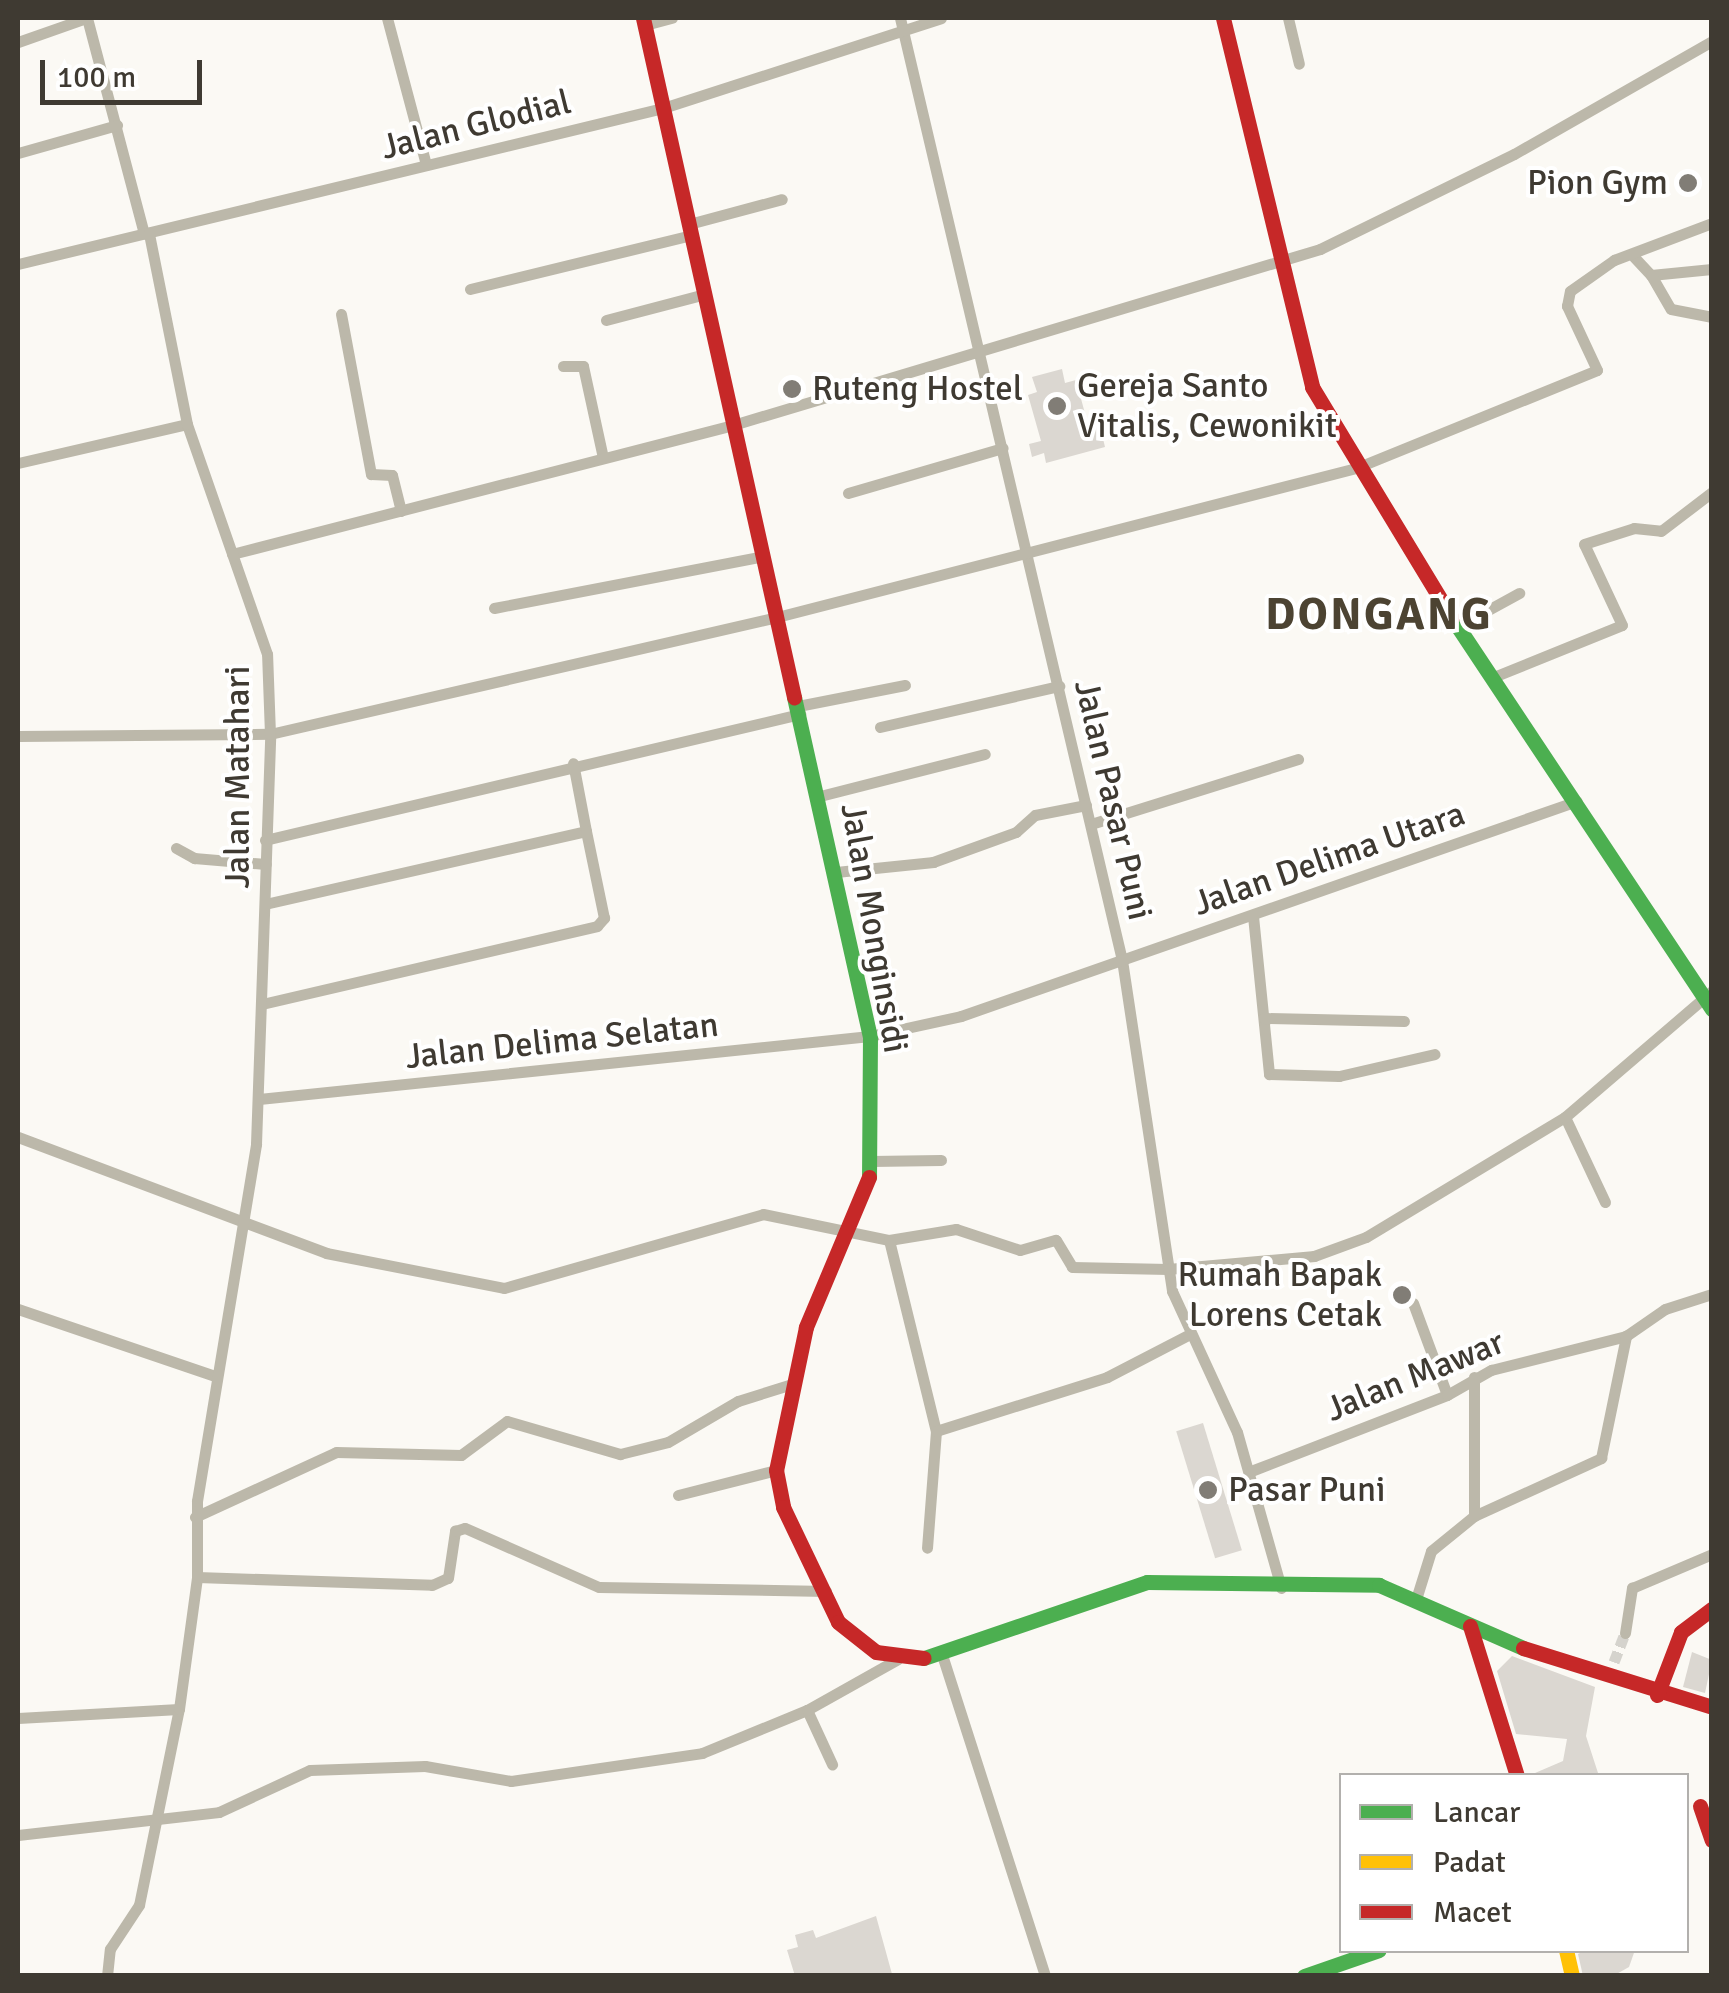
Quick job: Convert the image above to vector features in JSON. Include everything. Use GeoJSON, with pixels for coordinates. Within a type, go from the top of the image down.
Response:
{"type":"FeatureCollection","features":[{"type":"Feature","properties":{"kind":"street"},"geometry":{"type":"LineString","coordinates":[[18,42],[86,18]]}},
{"type":"Feature","properties":{"kind":"street","name":"Jalan Matahari"},"geometry":{"type":"LineString","coordinates":[[86,18],[146,234],[187,424],[267,654],[270,734],[259,1098],[196,1516],[196,1576],[179,1709],[139,1905],[110,1949],[107,1976]]}},
{"type":"Feature","properties":{"kind":"street"},"geometry":{"type":"LineString","coordinates":[[387,18],[426,165]]}},
{"type":"Feature","properties":{"kind":"street"},"geometry":{"type":"LineString","coordinates":[[644,21],[672,18]]}},
{"type":"Feature","properties":{"kind":"street","name":"Jalan Glodial"},"geometry":{"type":"LineString","coordinates":[[18,264],[663,108],[902,24],[941,18]]}},
{"type":"Feature","properties":{"kind":"street"},"geometry":{"type":"LineString","coordinates":[[18,1137],[326,1253],[504,1288],[763,1214],[890,1240],[956,1228],[1020,1250],[1061,1242],[1072,1267],[1168,1269],[1338,1250],[1566,1117],[1709,999],[1457,627],[1356,468],[1308,377],[1223,18]]}},
{"type":"Feature","properties":{"kind":"street"},"geometry":{"type":"LineString","coordinates":[[1288,18],[1299,64]]}},
{"type":"Feature","properties":{"kind":"street","name":"Jalan Monginsidi"},"geometry":{"type":"LineString","coordinates":[[644,21],[820,796],[870,1036],[871,1162],[849,1232],[806,1327],[776,1470],[783,1506],[848,1635],[898,1658],[943,1658],[1147,1582],[1281,1588],[1380,1585],[1416,1596],[1510,1644],[1608,1680],[1712,1707]]}},
{"type":"Feature","properties":{"kind":"street","name":"Jalan Pasar Puni"},"geometry":{"type":"LineString","coordinates":[[902,24],[1122,960],[1168,1269],[1188,1335],[1251,1471],[1281,1588]]}},
{"type":"Feature","properties":{"kind":"street"},"geometry":{"type":"LineString","coordinates":[[232,554],[733,424],[1280,261],[1367,230],[1712,42]]}},
{"type":"Feature","properties":{"kind":"street"},"geometry":{"type":"LineString","coordinates":[[18,153],[117,125]]}},
{"type":"Feature","properties":{"kind":"street"},"geometry":{"type":"LineString","coordinates":[[470,290],[690,229],[782,199]]}},
{"type":"Feature","properties":{"kind":"street"},"geometry":{"type":"LineString","coordinates":[[18,736],[270,734],[777,617],[1356,468],[1597,370],[1568,295],[1581,278],[1712,222]]}},
{"type":"Feature","properties":{"kind":"street"},"geometry":{"type":"LineString","coordinates":[[1634,257],[1651,276],[1670,309],[1712,318]]}},
{"type":"Feature","properties":{"kind":"street"},"geometry":{"type":"LineString","coordinates":[[1651,276],[1712,269]]}},
{"type":"Feature","properties":{"kind":"street"},"geometry":{"type":"LineString","coordinates":[[606,320],[704,294]]}},
{"type":"Feature","properties":{"kind":"street"},"geometry":{"type":"LineString","coordinates":[[341,314],[370,472],[392,475],[401,511]]}},
{"type":"Feature","properties":{"kind":"street"},"geometry":{"type":"LineString","coordinates":[[563,366],[582,366],[603,458]]}},
{"type":"Feature","properties":{"kind":"street"},"geometry":{"type":"LineString","coordinates":[[18,463],[187,424]]}},
{"type":"Feature","properties":{"kind":"street"},"geometry":{"type":"LineString","coordinates":[[848,493],[1003,448]]}},
{"type":"Feature","properties":{"kind":"street"},"geometry":{"type":"LineString","coordinates":[[1491,678],[1622,625],[1584,544],[1636,528],[1661,531],[1712,492]]}},
{"type":"Feature","properties":{"kind":"street"},"geometry":{"type":"LineString","coordinates":[[494,608],[763,556]]}},
{"type":"Feature","properties":{"kind":"street"},"geometry":{"type":"LineString","coordinates":[[1457,627],[1519,593]]}},
{"type":"Feature","properties":{"kind":"street"},"geometry":{"type":"LineString","coordinates":[[264,840],[905,686]]}},
{"type":"Feature","properties":{"kind":"street"},"geometry":{"type":"LineString","coordinates":[[880,727],[1059,686]]}},
{"type":"Feature","properties":{"kind":"street"},"geometry":{"type":"LineString","coordinates":[[820,796],[985,754]]}},
{"type":"Feature","properties":{"kind":"street"},"geometry":{"type":"LineString","coordinates":[[1091,824],[1298,759]]}},
{"type":"Feature","properties":{"kind":"street"},"geometry":{"type":"LineString","coordinates":[[262,1004],[597,926],[604,918],[574,764]]}},
{"type":"Feature","properties":{"kind":"street","name":"Jalan Delima Utara"},"geometry":{"type":"LineString","coordinates":[[870,1036],[961,1016],[1577,800]]}},
{"type":"Feature","properties":{"kind":"street"},"geometry":{"type":"LineString","coordinates":[[836,872],[933,862],[1016,832],[1035,815],[1086,805]]}},
{"type":"Feature","properties":{"kind":"street"},"geometry":{"type":"LineString","coordinates":[[265,904],[586,831]]}},
{"type":"Feature","properties":{"kind":"street"},"geometry":{"type":"LineString","coordinates":[[176,848],[194,858],[266,864]]}},
{"type":"Feature","properties":{"kind":"street"},"geometry":{"type":"LineString","coordinates":[[1253,916],[1270,1074],[1339,1076],[1434,1054]]}},
{"type":"Feature","properties":{"kind":"street"},"geometry":{"type":"LineString","coordinates":[[1264,1018],[1404,1021]]}},
{"type":"Feature","properties":{"kind":"street","name":"Jalan Delima Selatan"},"geometry":{"type":"LineString","coordinates":[[259,1098],[870,1036]]}},
{"type":"Feature","properties":{"kind":"street"},"geometry":{"type":"LineString","coordinates":[[1566,1117],[1606,1202]]}},
{"type":"Feature","properties":{"kind":"street"},"geometry":{"type":"LineString","coordinates":[[871,1162],[941,1160]]}},
{"type":"Feature","properties":{"kind":"street"},"geometry":{"type":"LineString","coordinates":[[890,1240],[936,1432],[927,1548]]}},
{"type":"Feature","properties":{"kind":"street","name":"Jalan Mawar"},"geometry":{"type":"LineString","coordinates":[[1251,1471],[1448,1395],[1474,1377],[1626,1336],[1665,1310],[1712,1294]]}},
{"type":"Feature","properties":{"kind":"street"},"geometry":{"type":"LineString","coordinates":[[1413,1303],[1448,1395]]}},
{"type":"Feature","properties":{"kind":"street"},"geometry":{"type":"LineString","coordinates":[[18,1309],[215,1376]]}},
{"type":"Feature","properties":{"kind":"street"},"geometry":{"type":"LineString","coordinates":[[936,1432],[1092,1382],[1188,1335]]}},
{"type":"Feature","properties":{"kind":"street"},"geometry":{"type":"LineString","coordinates":[[1416,1596],[1435,1545],[1474,1516],[1601,1458],[1626,1336]]}},
{"type":"Feature","properties":{"kind":"street"},"geometry":{"type":"LineString","coordinates":[[1474,1377],[1474,1516]]}},
{"type":"Feature","properties":{"kind":"street"},"geometry":{"type":"LineString","coordinates":[[196,1516],[336,1452],[460,1455],[507,1421],[620,1454],[668,1442],[738,1401],[795,1383]]}},
{"type":"Feature","properties":{"kind":"street"},"geometry":{"type":"LineString","coordinates":[[678,1494],[776,1470]]}},
{"type":"Feature","properties":{"kind":"street"},"geometry":{"type":"LineString","coordinates":[[196,1576],[432,1585],[448,1578],[455,1532],[464,1528],[598,1587],[826,1591]]}},
{"type":"Feature","properties":{"kind":"street"},"geometry":{"type":"LineString","coordinates":[[1625,1634],[1632,1588],[1712,1554]]}},
{"type":"Feature","properties":{"kind":"street"},"geometry":{"type":"LineString","coordinates":[[1658,1695],[1680,1632],[1712,1609]]}},
{"type":"Feature","properties":{"kind":"street"},"geometry":{"type":"LineString","coordinates":[[1470,1626],[1516,1773]]}},
{"type":"Feature","properties":{"kind":"street"},"geometry":{"type":"LineString","coordinates":[[1484,1663],[1510,1644]]}},
{"type":"Feature","properties":{"kind":"street"},"geometry":{"type":"LineString","coordinates":[[18,1835],[158,1824],[219,1812],[310,1770],[425,1766],[511,1781],[702,1753],[807,1710],[898,1658]]}},
{"type":"Feature","properties":{"kind":"street"},"geometry":{"type":"LineString","coordinates":[[943,1658],[1046,1976]]}},
{"type":"Feature","properties":{"kind":"street"},"geometry":{"type":"LineString","coordinates":[[1608,1680],[1614,1662]]}},
{"type":"Feature","properties":{"kind":"street"},"geometry":{"type":"LineString","coordinates":[[18,1718],[179,1709]]}},
{"type":"Feature","properties":{"kind":"street"},"geometry":{"type":"LineString","coordinates":[[807,1710],[832,1764]]}},
{"type":"Feature","properties":{"kind":"street"},"geometry":{"type":"LineString","coordinates":[[1700,1806],[1712,1840]]}},
{"type":"Feature","properties":{"kind":"street"},"geometry":{"type":"LineString","coordinates":[[1304,1976],[1370,1953]]}},
{"type":"Feature","properties":{"kind":"building","name":"Gereja Santo Vitalis, Cewonikit"},"geometry":{"type":"Polygon","coordinates":[[[1062,369],[1065,383],[1076,380],[1087,421],[1098,418],[1105,447],[1046,463],[1044,453],[1032,457],[1029,444],[1041,441],[1028,395],[1037,392],[1032,377],[1062,369]]]}},
{"type":"Feature","properties":{"kind":"building","name":"Pasar Puni"},"geometry":{"type":"Polygon","coordinates":[[[1203,1423],[1242,1550],[1215,1558],[1176,1431],[1203,1423]]]}},
{"type":"Feature","properties":{"kind":"building"},"geometry":{"type":"Polygon","coordinates":[[[1692,1652],[1712,1660],[1705,1693],[1683,1687],[1692,1652]]]}},
{"type":"Feature","properties":{"kind":"building"},"geometry":{"type":"Polygon","coordinates":[[[1512,1656],[1595,1687],[1586,1736],[1598,1773],[1535,1773],[1563,1761],[1567,1739],[1516,1734],[1497,1671],[1512,1656]]]}},
{"type":"Feature","properties":{"kind":"building"},"geometry":{"type":"Polygon","coordinates":[[[876,1916],[892,1974],[795,1976],[787,1950],[798,1947],[795,1935],[813,1930],[816,1938],[876,1916]]]}},
{"type":"Feature","properties":{"kind":"building"},"geometry":{"type":"Polygon","coordinates":[[[1634,1953],[1629,1967],[1613,1976],[1583,1976],[1578,1954],[1634,1953]]]}},
{"type":"Feature","properties":{"kind":"tunnel"},"geometry":{"type":"LineString","coordinates":[[1614,1662],[1625,1633]]}},
{"type":"Feature","properties":{"kind":"traffic: fast"},"geometry":{"type":"LineString","coordinates":[[1452,618],[1712,1009]]}},
{"type":"Feature","properties":{"kind":"traffic: fast"},"geometry":{"type":"LineString","coordinates":[[794,697],[870,1036],[869,1177]]}},
{"type":"Feature","properties":{"kind":"traffic: fast"},"geometry":{"type":"LineString","coordinates":[[924,1658],[1147,1582],[1379,1585],[1523,1648]]}},
{"type":"Feature","properties":{"kind":"traffic: fast"},"geometry":{"type":"LineString","coordinates":[[1304,1976],[1370,1953]]}},
{"type":"Feature","properties":{"kind":"traffic: slow"},"geometry":{"type":"LineString","coordinates":[[1567,1953],[1572,1976]]}},
{"type":"Feature","properties":{"kind":"traffic: jam"},"geometry":{"type":"LineString","coordinates":[[643,18],[794,697]]}},
{"type":"Feature","properties":{"kind":"traffic: jam"},"geometry":{"type":"LineString","coordinates":[[1223,18],[1312,387],[1452,618]]}},
{"type":"Feature","properties":{"kind":"traffic: jam"},"geometry":{"type":"LineString","coordinates":[[869,1177],[806,1327],[776,1470],[783,1507],[838,1622],[876,1652],[924,1658]]}},
{"type":"Feature","properties":{"kind":"traffic: jam"},"geometry":{"type":"LineString","coordinates":[[1657,1695],[1681,1632],[1712,1609]]}},
{"type":"Feature","properties":{"kind":"traffic: jam"},"geometry":{"type":"LineString","coordinates":[[1470,1626],[1516,1773]]}},
{"type":"Feature","properties":{"kind":"traffic: jam"},"geometry":{"type":"LineString","coordinates":[[1523,1648],[1712,1707]]}},
{"type":"Feature","properties":{"kind":"traffic: jam"},"geometry":{"type":"LineString","coordinates":[[1700,1806],[1712,1840]]}},
{"type":"Feature","properties":{"kind":"place","name":"Pion Gym"},"geometry":{"type":"Point","coordinates":[1688,183]}},
{"type":"Feature","properties":{"kind":"place","name":"Ruteng Hostel"},"geometry":{"type":"Point","coordinates":[792,389]}},
{"type":"Feature","properties":{"kind":"place","name":"Gereja Santo Vitalis, Cewonikit"},"geometry":{"type":"Point","coordinates":[1057,406]}},
{"type":"Feature","properties":{"kind":"place","name":"Rumah Bapak Lorens Cetak"},"geometry":{"type":"Point","coordinates":[1402,1295]}},
{"type":"Feature","properties":{"kind":"place","name":"Pasar Puni"},"geometry":{"type":"Point","coordinates":[1208,1490]}},
{"type":"Feature","properties":{"kind":"district","name":"DONGANG"},"geometry":{"type":"Point","coordinates":[1379,615]}}]}
